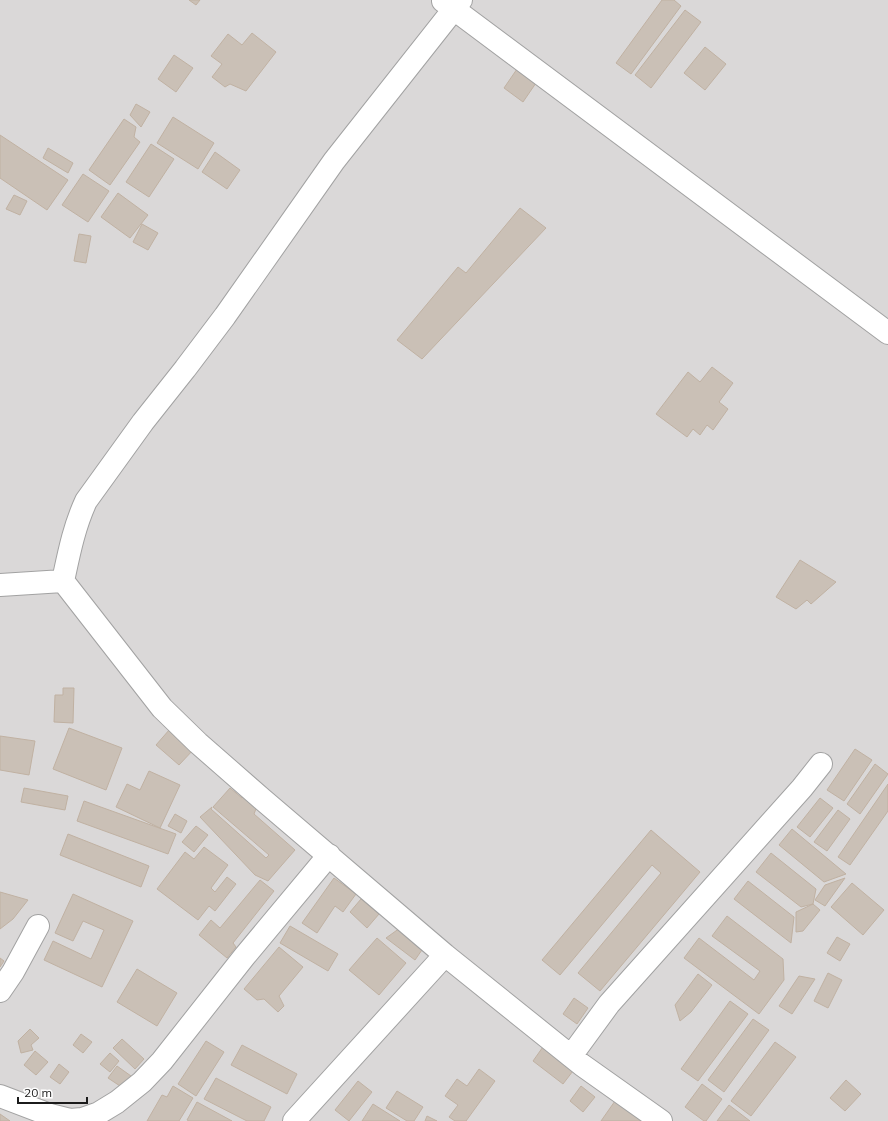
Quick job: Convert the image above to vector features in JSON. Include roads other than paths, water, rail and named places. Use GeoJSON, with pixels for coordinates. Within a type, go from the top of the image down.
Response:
{"type":"FeatureCollection","features":[{"type":"Feature","properties":{"kind":"street"},"geometry":{"type":"LineString","coordinates":[[661,1121],[570,1056],[445,955],[198,744],[162,708],[63,581],[72,538],[79,515],[86,501],[143,422],[225,316],[334,161],[452,3],[888,333]]}},
{"type":"Feature","properties":{"kind":"street"},"geometry":{"type":"LineString","coordinates":[[0,585],[63,581]]}},
{"type":"Feature","properties":{"kind":"street"},"geometry":{"type":"LineString","coordinates":[[570,1056],[609,1004],[802,788],[821,764]]}},
{"type":"Feature","properties":{"kind":"street"},"geometry":{"type":"LineString","coordinates":[[0,1096],[50,1115],[70,1120],[82,1119],[99,1113],[118,1102],[142,1082],[162,1061],[244,957],[329,855]]}},
{"type":"Feature","properties":{"kind":"street"},"geometry":{"type":"LineString","coordinates":[[0,991],[13,972],[38,926]]}},
{"type":"Feature","properties":{"kind":"street"},"geometry":{"type":"LineString","coordinates":[[294,1121],[445,955]]}}]}
